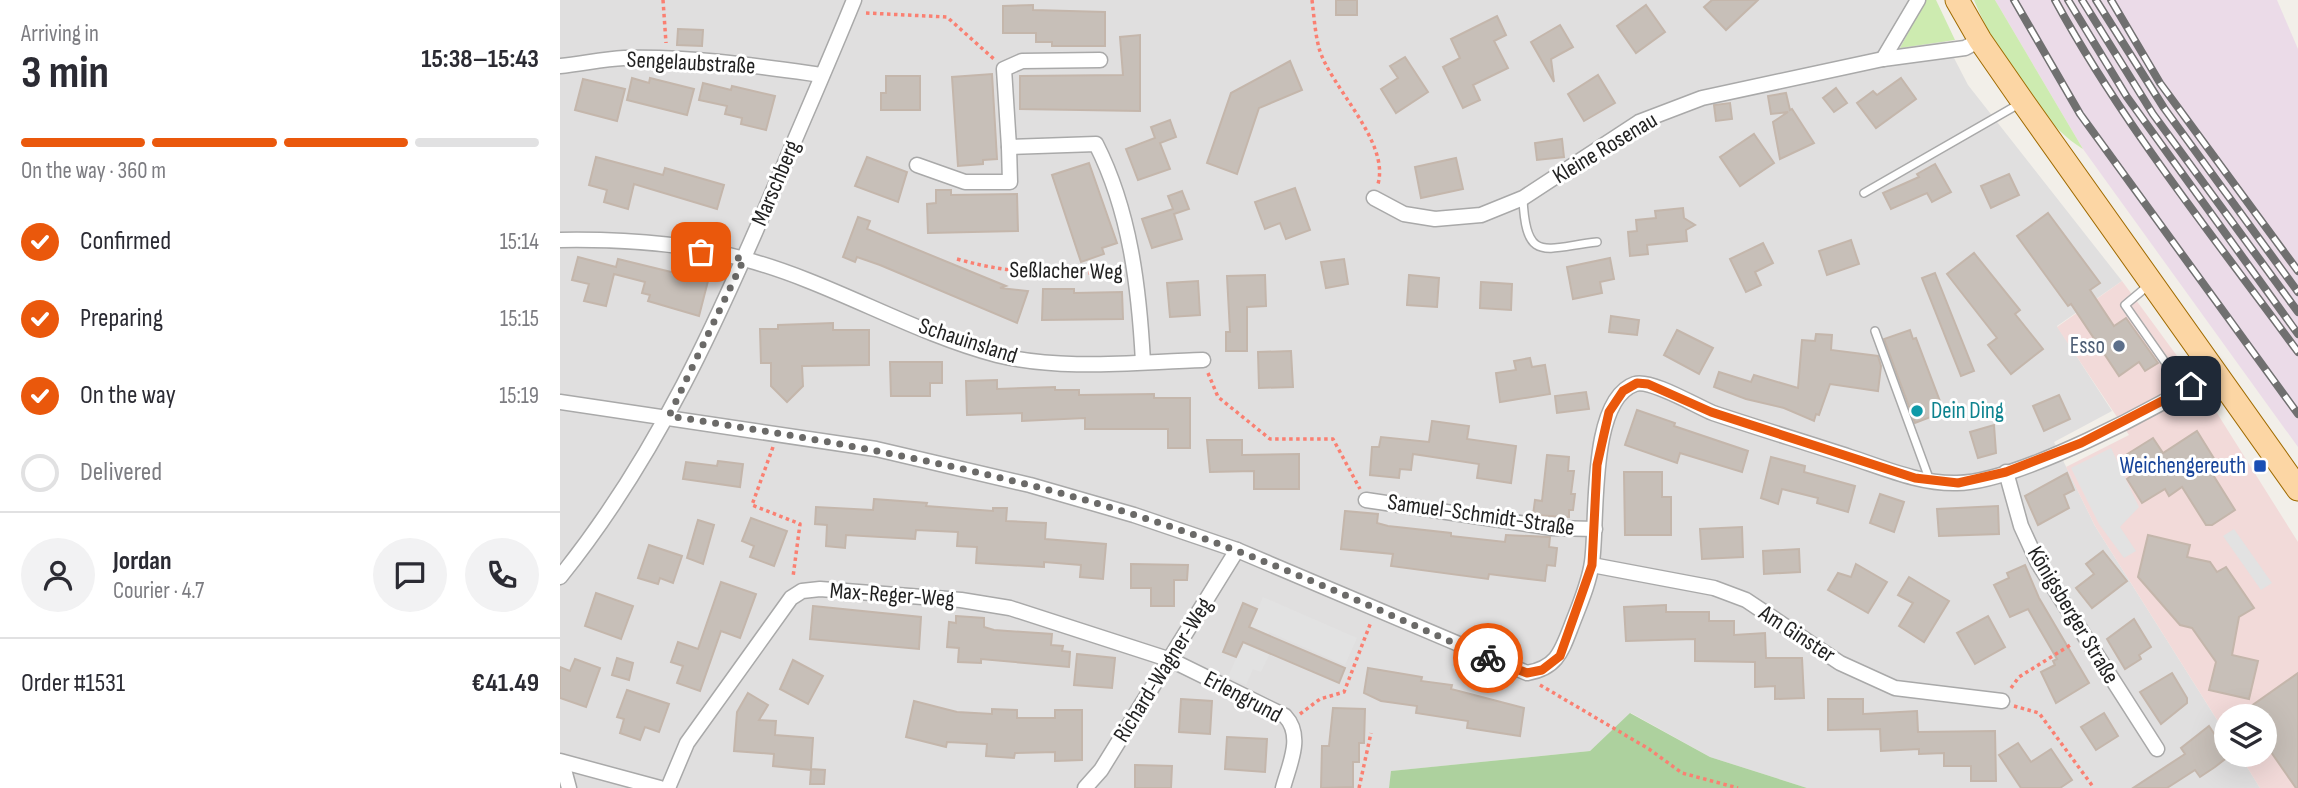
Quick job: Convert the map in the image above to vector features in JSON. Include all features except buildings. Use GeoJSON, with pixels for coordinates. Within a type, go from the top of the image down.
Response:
{"type":"FeatureCollection","features":[{"type":"Feature","properties":{"kind":"main road"},"geometry":{"type":"LineString","coordinates":[[1957,0],[1980,40],[2022,102],[2298,489]]}},
{"type":"Feature","properties":{"kind":"street","name":"Marschberg"},"geometry":{"type":"LineString","coordinates":[[560,577],[627,485],[669,416],[744,259],[853,0]]}},
{"type":"Feature","properties":{"kind":"street"},"geometry":{"type":"LineString","coordinates":[[1883,59],[1919,0]]}},
{"type":"Feature","properties":{"kind":"street","name":"Kleine Rosenau"},"geometry":{"type":"LineString","coordinates":[[1374,198],[1390,209],[1404,214],[1435,219],[1481,215],[1523,198],[1589,152],[1651,118],[1724,92],[1883,59],[1965,48],[1980,40]]}},
{"type":"Feature","properties":{"kind":"street","name":"Sengelaubstraße"},"geometry":{"type":"LineString","coordinates":[[560,66],[622,58],[667,59],[755,65],[822,75]]}},
{"type":"Feature","properties":{"kind":"street"},"geometry":{"type":"LineString","coordinates":[[917,165],[965,181],[1010,183],[1004,69],[1022,61],[1100,60]]}},
{"type":"Feature","properties":{"kind":"street","name":"Seßlacher Weg"},"geometry":{"type":"LineString","coordinates":[[1009,147],[1096,144],[1117,195],[1139,291],[1143,362]]}},
{"type":"Feature","properties":{"kind":"street","name":"Schauinsland"},"geometry":{"type":"LineString","coordinates":[[560,240],[645,243],[744,259],[999,355],[1053,364],[1203,360]]}},
{"type":"Feature","properties":{"kind":"street","name":"Samuel-Schmidt-Straße"},"geometry":{"type":"LineString","coordinates":[[560,402],[778,432],[876,449],[1030,485],[1134,515],[1237,550],[1527,673],[1542,670],[1560,656],[1592,565],[1597,465],[1609,412],[1623,391],[1637,383],[1648,384],[1711,412],[1930,481],[1958,483],[2006,472],[2081,443],[2185,390],[2213,372]]}},
{"type":"Feature","properties":{"kind":"street","name":"Königsberger Straße"},"geometry":{"type":"LineString","coordinates":[[2006,472],[2021,526],[2038,563],[2157,749]]}},
{"type":"Feature","properties":{"kind":"street","name":"Samuel-Schmidt-Straße"},"geometry":{"type":"LineString","coordinates":[[1366,500],[1553,528],[1595,529]]}},
{"type":"Feature","properties":{"kind":"street","name":"Richard-Wagner-Weg"},"geometry":{"type":"LineString","coordinates":[[1085,788],[1101,770],[1237,550]]}},
{"type":"Feature","properties":{"kind":"street","name":"Am Ginster"},"geometry":{"type":"LineString","coordinates":[[1592,565],[1714,588],[1746,600],[1840,663],[1895,688],[2002,701]]}},
{"type":"Feature","properties":{"kind":"street","name":"Max-Reger-Weg"},"geometry":{"type":"LineString","coordinates":[[791,598],[802,591],[820,589],[961,600],[1010,608],[1171,660]]}},
{"type":"Feature","properties":{"kind":"street"},"geometry":{"type":"LineString","coordinates":[[668,788],[687,743],[791,598]]}},
{"type":"Feature","properties":{"kind":"street","name":"Erlengrund"},"geometry":{"type":"LineString","coordinates":[[1171,660],[1285,716],[1290,722],[1294,746],[1283,788]]}},
{"type":"Feature","properties":{"kind":"street"},"geometry":{"type":"LineString","coordinates":[[561,761],[569,788]]}},
{"type":"Feature","properties":{"kind":"street"},"geometry":{"type":"LineString","coordinates":[[561,761],[660,788]]}},
{"type":"Feature","properties":{"kind":"lane"},"geometry":{"type":"LineString","coordinates":[[1864,193],[2022,102]]}},
{"type":"Feature","properties":{"kind":"lane"},"geometry":{"type":"LineString","coordinates":[[1523,198],[1525,230],[1532,243],[1546,248],[1597,242]]}},
{"type":"Feature","properties":{"kind":"lane"},"geometry":{"type":"LineString","coordinates":[[2150,284],[2125,305],[2185,390]]}},
{"type":"Feature","properties":{"kind":"lane"},"geometry":{"type":"LineString","coordinates":[[1875,331],[1930,481]]}},
{"type":"Feature","properties":{"kind":"path"},"geometry":{"type":"LineString","coordinates":[[663,0],[667,59]]}},
{"type":"Feature","properties":{"kind":"path"},"geometry":{"type":"LineString","coordinates":[[1312,0],[1320,50],[1359,116],[1382,172],[1374,198]]}},
{"type":"Feature","properties":{"kind":"path"},"geometry":{"type":"LineString","coordinates":[[884,15],[947,17],[1004,69]]}},
{"type":"Feature","properties":{"kind":"path","name":"Seßlacher Weg"},"geometry":{"type":"LineString","coordinates":[[957,258],[992,269],[1027,274],[1134,272]]}},
{"type":"Feature","properties":{"kind":"path"},"geometry":{"type":"LineString","coordinates":[[1203,360],[1218,397],[1270,439],[1333,439],[1366,500]]}},
{"type":"Feature","properties":{"kind":"path"},"geometry":{"type":"LineString","coordinates":[[778,432],[752,505],[800,524],[791,598]]}},
{"type":"Feature","properties":{"kind":"path"},"geometry":{"type":"LineString","coordinates":[[1290,722],[1320,699],[1344,692],[1376,609]]}},
{"type":"Feature","properties":{"kind":"path"},"geometry":{"type":"LineString","coordinates":[[2083,637],[2019,677],[2002,701],[2027,712],[2039,713],[2094,788]]}},
{"type":"Feature","properties":{"kind":"path"},"geometry":{"type":"LineString","coordinates":[[1508,667],[1649,749],[1682,773],[1738,788]]}},
{"type":"Feature","properties":{"kind":"path"},"geometry":{"type":"LineString","coordinates":[[1359,788],[1371,733]]}},
{"type":"Feature","properties":{"kind":"shaded area"},"geometry":{"type":"Polygon","coordinates":[[[560,0],[1924,0],[1968,85],[2122,281],[2057,326],[2112,411],[2054,442],[2095,526],[2214,715],[2214,767],[2247,767],[2260,788],[1807,788],[1710,757],[1631,713],[1590,751],[1392,771],[1389,788],[560,788],[560,0]]]}},
{"type":"Feature","properties":{"kind":"shaded area"},"geometry":{"type":"Polygon","coordinates":[[[1995,0],[2277,0],[2298,49],[2298,447],[2083,149],[1995,0]]]}},
{"type":"Feature","properties":{"kind":"shaded area"},"geometry":{"type":"Polygon","coordinates":[[[2122,281],[2205,394],[2298,542],[2298,788],[2260,788],[2247,767],[2277,767],[2277,704],[2214,704],[2214,715],[2095,526],[2066,467],[2129,435],[2057,327],[2122,281]]]}},
{"type":"Feature","properties":{"kind":"shaded area"},"geometry":{"type":"Polygon","coordinates":[[[2111,448],[2139,507],[2120,527],[2136,551],[2124,558],[2099,524],[2071,468],[2111,448]]]}},
{"type":"Feature","properties":{"kind":"shaded area"},"geometry":{"type":"Polygon","coordinates":[[[2234,529],[2272,583],[2261,590],[2223,536],[2234,529]]]}},
{"type":"Feature","properties":{"kind":"shaded area"},"geometry":{"type":"Polygon","coordinates":[[[1263,597],[1357,638],[1345,665],[1269,632],[1262,649],[1270,653],[1261,672],[1253,669],[1246,685],[1228,677],[1263,597]]]}},
{"type":"Feature","properties":{"kind":"green space"},"geometry":{"type":"Polygon","coordinates":[[[1926,0],[1936,0],[1955,40],[1900,48],[1926,0]]]}},
{"type":"Feature","properties":{"kind":"green space"},"geometry":{"type":"Polygon","coordinates":[[[1974,0],[1995,0],[2083,149],[2068,138],[2035,104],[2005,60],[1974,0]]]}},
{"type":"Feature","properties":{"kind":"green space"},"geometry":{"type":"Polygon","coordinates":[[[1630,713],[1710,757],[1807,788],[1389,788],[1391,771],[1590,751],[1630,713]]]}},
{"type":"Feature","properties":{"kind":"railway"},"geometry":{"type":"LineString","coordinates":[[2014,0],[2080,114],[2298,414]]}},
{"type":"Feature","properties":{"kind":"railway"},"geometry":{"type":"LineString","coordinates":[[2055,0],[2110,92],[2140,136],[2298,352]]}},
{"type":"Feature","properties":{"kind":"railway"},"geometry":{"type":"LineString","coordinates":[[2068,0],[2127,97],[2298,334]]}},
{"type":"Feature","properties":{"kind":"railway"},"geometry":{"type":"LineString","coordinates":[[2082,0],[2153,114],[2298,312]]}},
{"type":"Feature","properties":{"kind":"railway"},"geometry":{"type":"LineString","coordinates":[[2096,0],[2164,108],[2298,292]]}},
{"type":"Feature","properties":{"kind":"railway"},"geometry":{"type":"LineString","coordinates":[[2111,0],[2160,83],[2298,271]]}},
{"type":"Feature","properties":{"kind":"way so far"},"geometry":{"type":"LineString","coordinates":[[701,252],[744,259],[669,416],[876,449],[1030,485],[1134,515],[1237,550],[1488,658]]}},
{"type":"Feature","properties":{"kind":"place","name":"Esso"},"geometry":{"type":"Point","coordinates":[2119,346]}},
{"type":"Feature","properties":{"kind":"place","name":"Dein Ding"},"geometry":{"type":"Point","coordinates":[1917,411]}},
{"type":"Feature","properties":{"kind":"place","name":"Weichengereuth"},"geometry":{"type":"Point","coordinates":[2260,466]}},
{"type":"Feature","properties":{"kind":"route"},"geometry":{"type":"LineString","coordinates":[[1488,658],[1527,673],[1542,670],[1560,656],[1592,565],[1597,465],[1609,412],[1623,391],[1637,383],[1648,384],[1711,412],[1915,478],[1958,483],[1986,479],[2081,443],[2191,386]]}}]}
